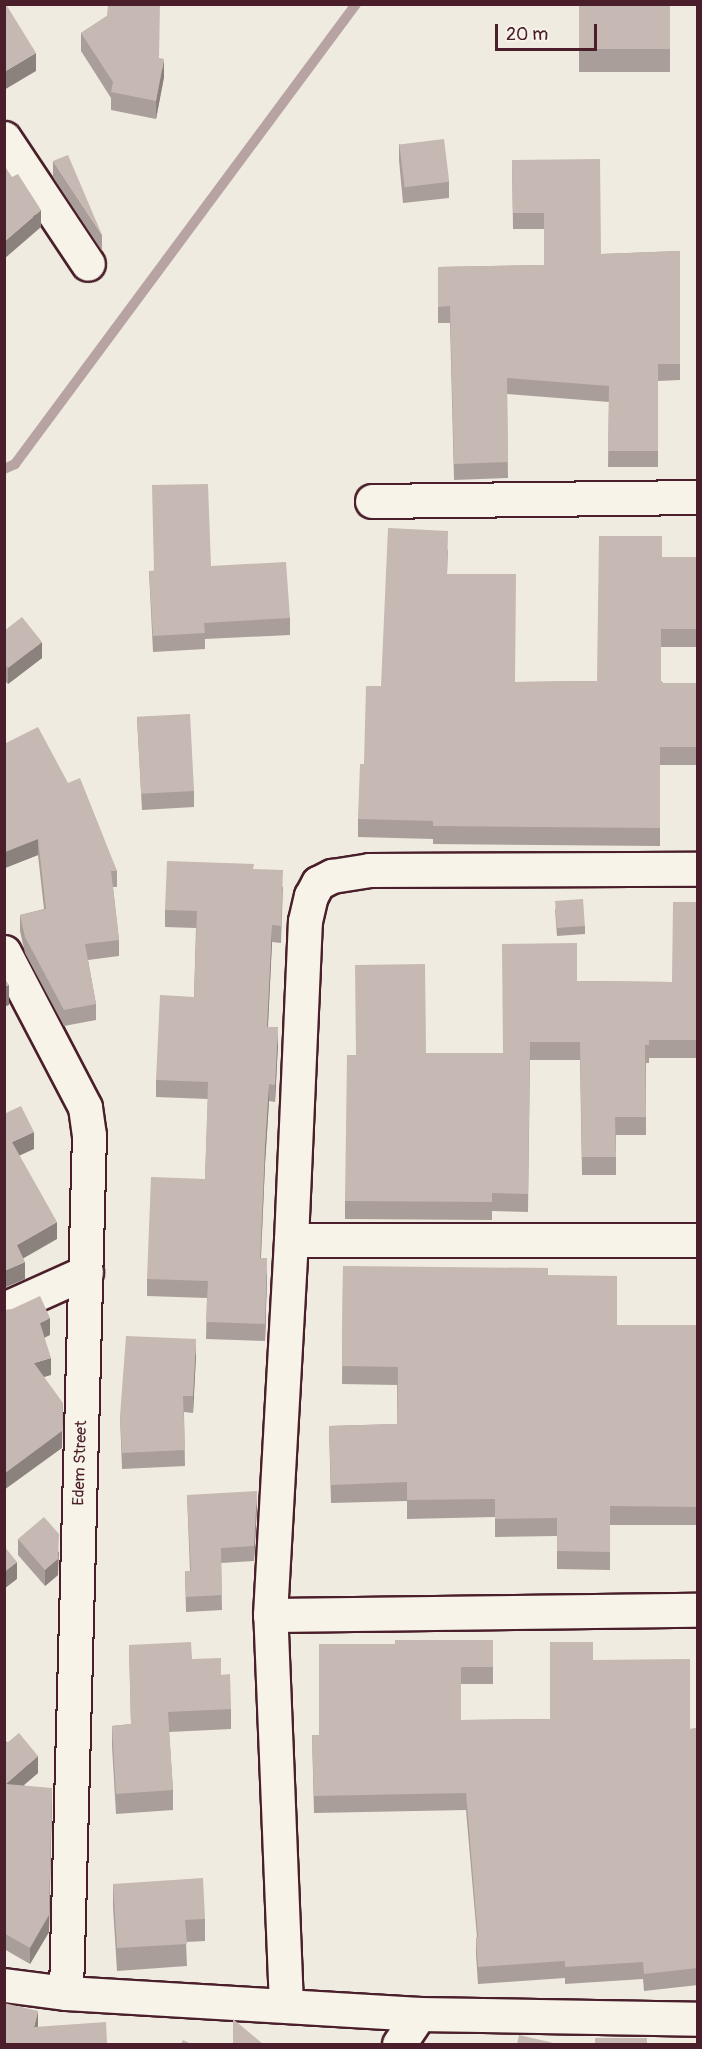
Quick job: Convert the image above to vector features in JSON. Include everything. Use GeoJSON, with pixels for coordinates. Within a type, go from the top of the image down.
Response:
{"type":"FeatureCollection","features":[{"type":"Feature","properties":{"kind":"street"},"geometry":{"type":"LineString","coordinates":[[4,138],[88,264]]}},
{"type":"Feature","properties":{"kind":"street"},"geometry":{"type":"LineString","coordinates":[[372,501],[698,497]]}},
{"type":"Feature","properties":{"kind":"street"},"geometry":{"type":"LineString","coordinates":[[285,2005],[270,1615],[291,1240],[305,921],[311,896],[318,883],[332,876],[369,870],[698,869]]}},
{"type":"Feature","properties":{"kind":"street","name":"Edem Street"},"geometry":{"type":"LineString","coordinates":[[4,952],[85,1107],[90,1135],[66,1993]]}},
{"type":"Feature","properties":{"kind":"street"},"geometry":{"type":"LineString","coordinates":[[291,1240],[698,1240]]}},
{"type":"Feature","properties":{"kind":"street"},"geometry":{"type":"LineString","coordinates":[[4,1309],[86,1272]]}},
{"type":"Feature","properties":{"kind":"street"},"geometry":{"type":"LineString","coordinates":[[270,1615],[698,1610]]}},
{"type":"Feature","properties":{"kind":"street"},"geometry":{"type":"LineString","coordinates":[[4,1985],[66,1993],[419,2014],[698,2019]]}},
{"type":"Feature","properties":{"kind":"street"},"geometry":{"type":"LineString","coordinates":[[399,2044],[419,2014]]}},
{"type":"Feature","properties":{"kind":"building"},"geometry":{"type":"Polygon","coordinates":[[[108,4],[160,4],[159,58],[164,59],[156,101],[111,92],[113,82],[81,33],[107,16],[108,4]]]}},
{"type":"Feature","properties":{"kind":"building"},"geometry":{"type":"Polygon","coordinates":[[[579,4],[670,4],[670,49],[579,49],[579,4]]]}},
{"type":"Feature","properties":{"kind":"building"},"geometry":{"type":"Polygon","coordinates":[[[7,6],[36,53],[4,72],[4,7],[7,6]]]}},
{"type":"Feature","properties":{"kind":"building"},"geometry":{"type":"Polygon","coordinates":[[[444,139],[449,182],[405,187],[399,144],[444,139]]]}},
{"type":"Feature","properties":{"kind":"building"},"geometry":{"type":"Polygon","coordinates":[[[68,155],[102,235],[53,161],[68,155]]]}},
{"type":"Feature","properties":{"kind":"building"},"geometry":{"type":"Polygon","coordinates":[[[600,159],[601,254],[680,251],[680,364],[658,364],[658,451],[608,451],[609,386],[507,378],[508,462],[454,464],[450,306],[438,307],[438,267],[544,265],[544,213],[513,213],[512,160],[600,159]]]}},
{"type":"Feature","properties":{"kind":"building"},"geometry":{"type":"Polygon","coordinates":[[[4,165],[12,177],[18,174],[41,210],[4,242],[4,165]]]}},
{"type":"Feature","properties":{"kind":"building"},"geometry":{"type":"Polygon","coordinates":[[[208,484],[211,566],[286,562],[290,618],[204,623],[205,633],[153,636],[149,571],[154,571],[152,485],[208,484]]]}},
{"type":"Feature","properties":{"kind":"building"},"geometry":{"type":"Polygon","coordinates":[[[388,528],[448,531],[447,574],[516,574],[515,682],[597,681],[599,536],[662,536],[662,557],[698,557],[698,629],[661,629],[661,681],[663,683],[698,683],[698,747],[660,747],[660,828],[433,826],[433,821],[358,819],[360,764],[364,764],[366,686],[381,686],[388,528]]]}},
{"type":"Feature","properties":{"kind":"building"},"geometry":{"type":"Polygon","coordinates":[[[22,617],[42,642],[8,668],[4,664],[4,631],[22,617]]]}},
{"type":"Feature","properties":{"kind":"building"},"geometry":{"type":"Polygon","coordinates":[[[190,714],[194,791],[141,794],[137,717],[190,714]]]}},
{"type":"Feature","properties":{"kind":"building"},"geometry":{"type":"Polygon","coordinates":[[[38,727],[68,783],[80,778],[117,871],[111,871],[119,940],[85,944],[96,1004],[64,1010],[25,937],[20,915],[46,909],[38,839],[5,852],[4,850],[4,744],[38,727]]]}},
{"type":"Feature","properties":{"kind":"building"},"geometry":{"type":"Polygon","coordinates":[[[167,861],[254,864],[253,869],[283,870],[281,926],[272,925],[267,1027],[278,1027],[275,1085],[269,1084],[260,1258],[267,1258],[265,1324],[206,1322],[208,1281],[147,1279],[151,1177],[205,1179],[208,1082],[156,1080],[160,995],[194,997],[197,911],[165,910],[167,861]]]}},
{"type":"Feature","properties":{"kind":"building"},"geometry":{"type":"Polygon","coordinates":[[[583,899],[585,926],[557,928],[555,901],[583,899]]]}},
{"type":"Feature","properties":{"kind":"building"},"geometry":{"type":"Polygon","coordinates":[[[673,902],[698,902],[698,1040],[649,1040],[649,1045],[645,1045],[646,1117],[615,1117],[616,1157],[582,1157],[580,1042],[530,1042],[528,1194],[492,1193],[492,1202],[345,1201],[347,1055],[356,1055],[355,965],[425,964],[426,1053],[503,1053],[502,944],[577,943],[577,981],[672,982],[673,902]]]}},
{"type":"Feature","properties":{"kind":"building"},"geometry":{"type":"Polygon","coordinates":[[[21,1106],[34,1132],[12,1142],[57,1222],[17,1245],[25,1262],[4,1271],[4,1111],[6,1113],[21,1106]]]}},
{"type":"Feature","properties":{"kind":"building"},"geometry":{"type":"Polygon","coordinates":[[[343,1266],[548,1268],[548,1275],[617,1276],[617,1325],[698,1325],[698,1507],[610,1506],[610,1552],[557,1551],[557,1518],[495,1519],[495,1499],[407,1500],[407,1482],[331,1485],[329,1426],[397,1424],[398,1367],[342,1366],[343,1266]]]}},
{"type":"Feature","properties":{"kind":"building"},"geometry":{"type":"Polygon","coordinates":[[[40,1296],[50,1318],[40,1323],[51,1358],[34,1363],[63,1403],[62,1431],[4,1474],[4,1310],[12,1309],[40,1296]]]}},
{"type":"Feature","properties":{"kind":"building"},"geometry":{"type":"Polygon","coordinates":[[[126,1336],[196,1339],[193,1396],[183,1396],[185,1450],[122,1453],[120,1416],[126,1336]]]}},
{"type":"Feature","properties":{"kind":"building"},"geometry":{"type":"Polygon","coordinates":[[[257,1491],[254,1546],[221,1548],[222,1595],[186,1597],[185,1571],[191,1571],[187,1495],[257,1491]]]}},
{"type":"Feature","properties":{"kind":"building"},"geometry":{"type":"Polygon","coordinates":[[[44,1517],[59,1534],[58,1559],[45,1570],[18,1539],[44,1517]]]}},
{"type":"Feature","properties":{"kind":"building"},"geometry":{"type":"Polygon","coordinates":[[[4,1546],[17,1562],[4,1572],[4,1546]]]}},
{"type":"Feature","properties":{"kind":"building"},"geometry":{"type":"Polygon","coordinates":[[[395,1640],[493,1640],[493,1667],[461,1667],[461,1720],[550,1719],[550,1642],[593,1642],[593,1660],[690,1659],[690,1729],[698,1728],[698,1968],[644,1974],[643,1962],[565,1967],[565,1961],[478,1967],[476,1937],[478,1937],[466,1793],[314,1796],[312,1735],[319,1735],[319,1644],[395,1644],[395,1640]]]}},
{"type":"Feature","properties":{"kind":"building"},"geometry":{"type":"Polygon","coordinates":[[[191,1642],[192,1659],[221,1658],[221,1675],[230,1674],[231,1709],[168,1712],[173,1790],[116,1794],[112,1726],[131,1724],[129,1645],[191,1642]]]}},
{"type":"Feature","properties":{"kind":"building"},"geometry":{"type":"Polygon","coordinates":[[[19,1733],[38,1756],[6,1784],[52,1788],[49,1915],[30,1948],[4,1933],[4,1739],[7,1743],[19,1733]]]}},
{"type":"Feature","properties":{"kind":"building"},"geometry":{"type":"Polygon","coordinates":[[[203,1878],[205,1919],[185,1920],[187,1944],[117,1948],[113,1884],[203,1878]]]}},
{"type":"Feature","properties":{"kind":"building"},"geometry":{"type":"Polygon","coordinates":[[[4,2003],[38,2011],[34,2027],[106,2022],[107,2044],[4,2044],[4,2003]]]}},
{"type":"Feature","properties":{"kind":"building"},"geometry":{"type":"Polygon","coordinates":[[[233,2019],[263,2044],[233,2044],[233,2019]]]}},
{"type":"Feature","properties":{"kind":"building"},"geometry":{"type":"Polygon","coordinates":[[[519,2035],[558,2044],[517,2044],[519,2035]]]}},
{"type":"Feature","properties":{"kind":"building"},"geometry":{"type":"Polygon","coordinates":[[[595,2038],[647,2038],[647,2044],[595,2044],[595,2038]]]}},
{"type":"Feature","properties":{"kind":"waterway"},"geometry":{"type":"LineString","coordinates":[[4,469],[15,464],[356,4]]}}]}
